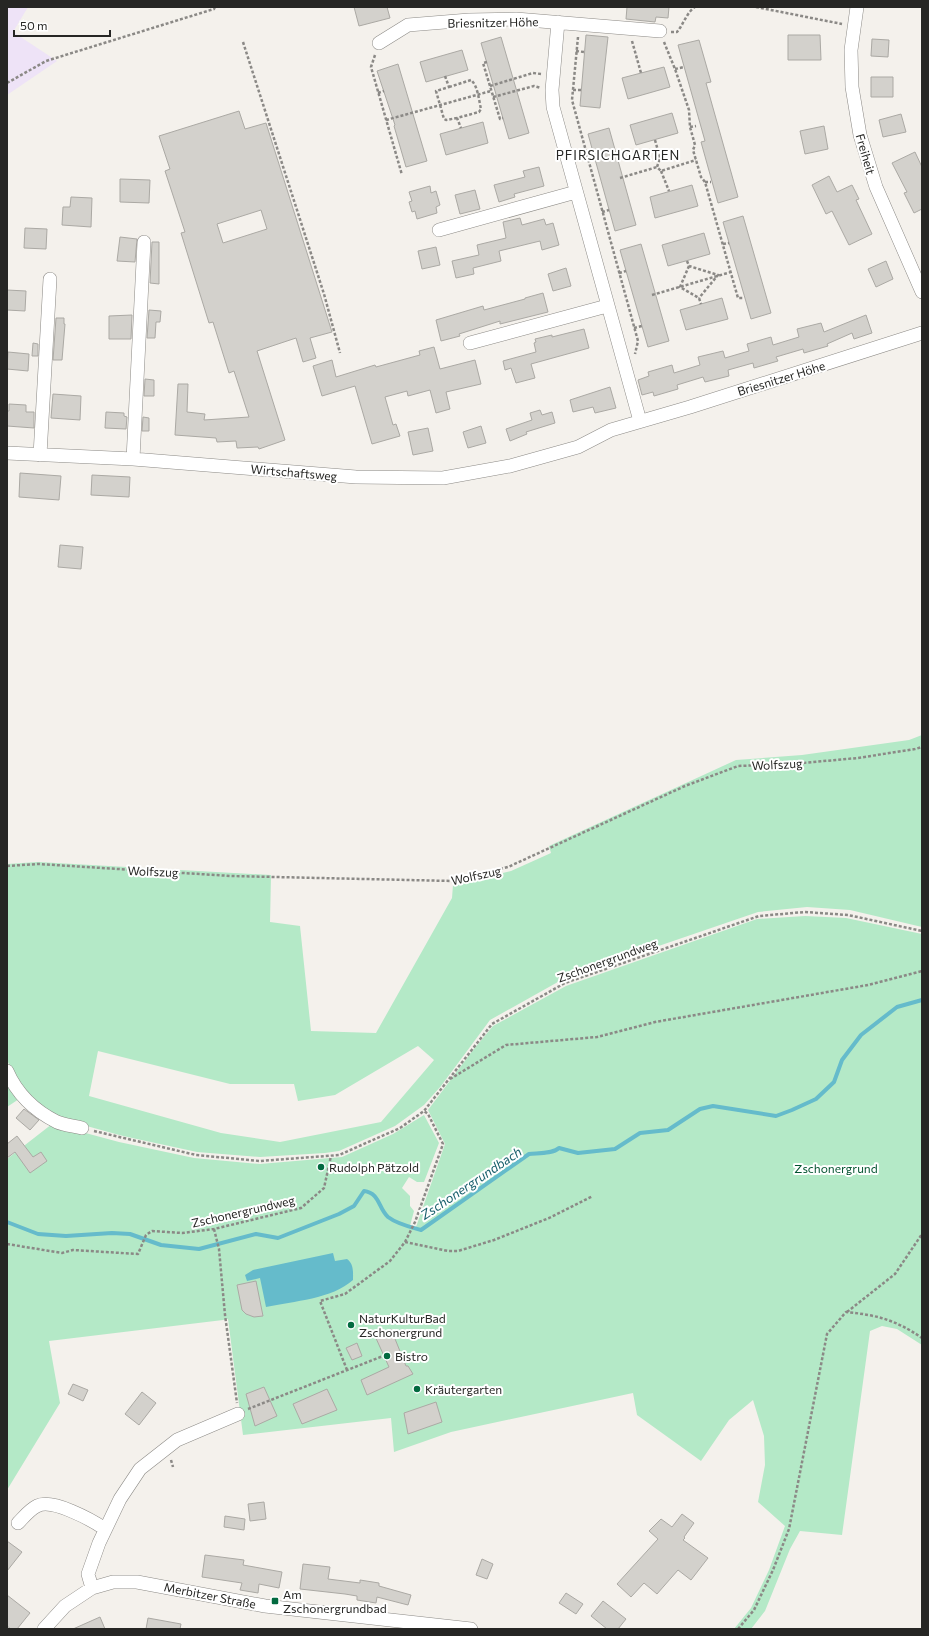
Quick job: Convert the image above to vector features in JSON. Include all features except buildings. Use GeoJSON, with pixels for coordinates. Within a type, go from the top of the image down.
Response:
{"type":"FeatureCollection","features":[{"type":"Feature","properties":{"kind":"street","name":"Freiheit"},"geometry":{"type":"LineString","coordinates":[[857,7],[851,50],[852,87],[860,135],[876,187],[922,292]]}},
{"type":"Feature","properties":{"kind":"street","name":"Briesnitzer Höhe"},"geometry":{"type":"LineString","coordinates":[[379,43],[408,25],[469,20],[516,19],[660,31]]}},
{"type":"Feature","properties":{"kind":"street"},"geometry":{"type":"LineString","coordinates":[[558,22],[552,90],[553,108],[640,421]]}},
{"type":"Feature","properties":{"kind":"street"},"geometry":{"type":"LineString","coordinates":[[439,230],[576,192]]}},
{"type":"Feature","properties":{"kind":"street"},"geometry":{"type":"LineString","coordinates":[[133,459],[144,242]]}},
{"type":"Feature","properties":{"kind":"street"},"geometry":{"type":"LineString","coordinates":[[40,455],[50,279]]}},
{"type":"Feature","properties":{"kind":"street"},"geometry":{"type":"LineString","coordinates":[[470,343],[607,306]]}},
{"type":"Feature","properties":{"kind":"street","name":"Briesnitzer Höhe"},"geometry":{"type":"LineString","coordinates":[[578,447],[611,430],[690,407],[922,334]]}},
{"type":"Feature","properties":{"kind":"street","name":"Wirtschaftsweg"},"geometry":{"type":"LineString","coordinates":[[7,453],[133,459],[356,477],[443,478],[510,466],[578,447]]}},
{"type":"Feature","properties":{"kind":"street"},"geometry":{"type":"LineString","coordinates":[[7,1071],[12,1083],[26,1100],[58,1122],[82,1128]]}},
{"type":"Feature","properties":{"kind":"street"},"geometry":{"type":"LineString","coordinates":[[92,1588],[88,1574],[105,1529],[120,1499],[140,1469],[177,1440],[238,1414]]}},
{"type":"Feature","properties":{"kind":"street"},"geometry":{"type":"LineString","coordinates":[[18,1523],[38,1505],[47,1504],[67,1510],[95,1522],[105,1529]]}},
{"type":"Feature","properties":{"kind":"street","name":"Merbitzer Straße"},"geometry":{"type":"LineString","coordinates":[[44,1629],[66,1606],[92,1588],[114,1582],[137,1582],[269,1606],[471,1629]]}},
{"type":"Feature","properties":{"kind":"path"},"geometry":{"type":"LineString","coordinates":[[7,82],[46,61],[214,9],[215,7]]}},
{"type":"Feature","properties":{"kind":"path"},"geometry":{"type":"LineString","coordinates":[[695,7],[692,9],[683,25],[677,32],[660,31],[689,110],[690,127],[695,145],[693,150],[701,177],[705,182],[738,298],[744,298]]}},
{"type":"Feature","properties":{"kind":"path"},"geometry":{"type":"LineString","coordinates":[[756,7],[854,27]]}},
{"type":"Feature","properties":{"kind":"path"},"geometry":{"type":"LineString","coordinates":[[579,24],[572,100],[638,342],[637,350],[625,369]]}},
{"type":"Feature","properties":{"kind":"path"},"geometry":{"type":"LineString","coordinates":[[630,28],[641,73]]}},
{"type":"Feature","properties":{"kind":"path"},"geometry":{"type":"LineString","coordinates":[[244,42],[324,294],[340,354]]}},
{"type":"Feature","properties":{"kind":"path"},"geometry":{"type":"LineString","coordinates":[[379,43],[371,67],[402,175]]}},
{"type":"Feature","properties":{"kind":"path"},"geometry":{"type":"LineString","coordinates":[[576,51],[584,52]]}},
{"type":"Feature","properties":{"kind":"path"},"geometry":{"type":"LineString","coordinates":[[487,62],[484,63],[491,91],[500,119],[503,118]]}},
{"type":"Feature","properties":{"kind":"path"},"geometry":{"type":"LineString","coordinates":[[675,69],[684,67]]}},
{"type":"Feature","properties":{"kind":"path"},"geometry":{"type":"LineString","coordinates":[[490,86],[533,74],[554,75]]}},
{"type":"Feature","properties":{"kind":"path"},"geometry":{"type":"LineString","coordinates":[[446,76],[449,87]]}},
{"type":"Feature","properties":{"kind":"path"},"geometry":{"type":"LineString","coordinates":[[471,80],[474,82],[478,95],[481,110],[479,112],[446,120],[444,119],[436,91],[471,80]]}},
{"type":"Feature","properties":{"kind":"path"},"geometry":{"type":"LineString","coordinates":[[493,97],[534,86],[552,90]]}},
{"type":"Feature","properties":{"kind":"path"},"geometry":{"type":"LineString","coordinates":[[573,90],[581,90]]}},
{"type":"Feature","properties":{"kind":"path"},"geometry":{"type":"LineString","coordinates":[[378,93],[384,91]]}},
{"type":"Feature","properties":{"kind":"path"},"geometry":{"type":"LineString","coordinates":[[386,120],[491,91]]}},
{"type":"Feature","properties":{"kind":"path"},"geometry":{"type":"LineString","coordinates":[[457,118],[461,128]]}},
{"type":"Feature","properties":{"kind":"path"},"geometry":{"type":"LineString","coordinates":[[690,127],[696,126]]}},
{"type":"Feature","properties":{"kind":"path"},"geometry":{"type":"LineString","coordinates":[[654,140],[660,158],[657,167]]}},
{"type":"Feature","properties":{"kind":"path"},"geometry":{"type":"LineString","coordinates":[[587,157],[594,155]]}},
{"type":"Feature","properties":{"kind":"path"},"geometry":{"type":"LineString","coordinates":[[661,171],[696,160]]}},
{"type":"Feature","properties":{"kind":"path"},"geometry":{"type":"LineString","coordinates":[[657,167],[661,171],[669,191]]}},
{"type":"Feature","properties":{"kind":"path"},"geometry":{"type":"LineString","coordinates":[[620,178],[657,167]]}},
{"type":"Feature","properties":{"kind":"path"},"geometry":{"type":"LineString","coordinates":[[705,182],[711,182]]}},
{"type":"Feature","properties":{"kind":"path"},"geometry":{"type":"LineString","coordinates":[[602,212],[609,210]]}},
{"type":"Feature","properties":{"kind":"path"},"geometry":{"type":"LineString","coordinates":[[723,244],[728,243]]}},
{"type":"Feature","properties":{"kind":"path"},"geometry":{"type":"LineString","coordinates":[[680,286],[689,266],[687,260]]}},
{"type":"Feature","properties":{"kind":"path"},"geometry":{"type":"LineString","coordinates":[[689,266],[718,276]]}},
{"type":"Feature","properties":{"kind":"path"},"geometry":{"type":"LineString","coordinates":[[619,273],[626,271]]}},
{"type":"Feature","properties":{"kind":"path"},"geometry":{"type":"LineString","coordinates":[[652,295],[731,272]]}},
{"type":"Feature","properties":{"kind":"path"},"geometry":{"type":"LineString","coordinates":[[698,298],[718,276]]}},
{"type":"Feature","properties":{"kind":"path"},"geometry":{"type":"LineString","coordinates":[[680,286],[698,298],[701,304]]}},
{"type":"Feature","properties":{"kind":"path"},"geometry":{"type":"LineString","coordinates":[[634,328],[642,326]]}},
{"type":"Feature","properties":{"kind":"path","name":"Wolfszug"},"geometry":{"type":"LineString","coordinates":[[7,866],[38,864],[231,876],[453,881],[508,867],[685,786],[738,766],[791,764],[858,758],[922,747]]}},
{"type":"Feature","properties":{"kind":"path","name":"Zschonergrundweg"},"geometry":{"type":"LineString","coordinates":[[82,1128],[196,1155],[260,1161],[339,1155],[400,1128],[424,1111],[492,1024],[565,982],[759,916],[805,912],[848,915],[922,931]]}},
{"type":"Feature","properties":{"kind":"path"},"geometry":{"type":"LineString","coordinates":[[448,1080],[506,1045],[597,1037],[656,1022],[868,985],[922,972]]}},
{"type":"Feature","properties":{"kind":"path"},"geometry":{"type":"LineString","coordinates":[[347,1370],[320,1301],[345,1294],[390,1260],[406,1242],[415,1222],[443,1144],[428,1114],[424,1111]]}},
{"type":"Feature","properties":{"kind":"path","name":"Zschonergrundweg"},"geometry":{"type":"LineString","coordinates":[[7,1244],[62,1253],[73,1250],[138,1254],[146,1235],[152,1231],[182,1233],[214,1229],[301,1208],[324,1188],[331,1156]]}},
{"type":"Feature","properties":{"kind":"path"},"geometry":{"type":"LineString","coordinates":[[406,1242],[448,1251],[458,1251],[494,1240],[550,1218],[593,1196]]}},
{"type":"Feature","properties":{"kind":"path"},"geometry":{"type":"LineString","coordinates":[[214,1229],[219,1249],[225,1315],[238,1414],[383,1356]]}},
{"type":"Feature","properties":{"kind":"path"},"geometry":{"type":"LineString","coordinates":[[738,1629],[754,1610],[773,1570],[789,1529],[827,1334],[846,1312],[895,1274],[922,1234]]}},
{"type":"Feature","properties":{"kind":"path"},"geometry":{"type":"LineString","coordinates":[[846,1312],[870,1314],[904,1326],[922,1338]]}},
{"type":"Feature","properties":{"kind":"shaded area"},"geometry":{"type":"Polygon","coordinates":[[[7,7],[28,7],[13,32],[57,61],[7,95],[7,7]]]}},
{"type":"Feature","properties":{"kind":"green space"},"geometry":{"type":"Polygon","coordinates":[[[922,735],[922,927],[850,910],[807,907],[758,912],[565,978],[490,1020],[441,1086],[424,1105],[395,1126],[339,1151],[260,1157],[197,1152],[123,1136],[53,1115],[42,1109],[16,1079],[7,1060],[7,864],[38,862],[271,875],[270,922],[300,926],[311,1031],[376,1033],[452,898],[453,885],[511,871],[551,853],[549,846],[736,760],[802,755],[909,740],[922,735]],[[418,1046],[335,1095],[298,1101],[294,1084],[230,1084],[98,1051],[89,1096],[221,1133],[280,1142],[381,1122],[434,1060],[418,1046]]]}},
{"type":"Feature","properties":{"kind":"green space","name":"Zschonergrund"},"geometry":{"type":"Polygon","coordinates":[[[805,916],[846,918],[922,934],[922,1345],[897,1329],[882,1326],[870,1331],[842,1535],[800,1531],[790,1549],[765,1611],[751,1629],[734,1629],[751,1608],[769,1570],[785,1526],[758,1502],[765,1465],[764,1436],[753,1400],[729,1420],[701,1461],[637,1415],[633,1393],[451,1432],[394,1452],[391,1418],[243,1435],[228,1319],[49,1341],[60,1403],[7,1490],[7,1159],[52,1124],[119,1142],[194,1158],[260,1164],[342,1157],[393,1134],[424,1115],[439,1143],[424,1182],[417,1182],[409,1177],[402,1188],[410,1196],[410,1206],[414,1211],[410,1226],[416,1227],[445,1144],[428,1110],[493,1026],[566,986],[757,919],[805,916]]]}},
{"type":"Feature","properties":{"kind":"green space"},"geometry":{"type":"Polygon","coordinates":[[[7,1077],[19,1099],[7,1107],[7,1077]]]}},
{"type":"Feature","properties":{"kind":"water"},"geometry":{"type":"Polygon","coordinates":[[[333,1253],[335,1261],[347,1259],[351,1263],[353,1268],[353,1280],[334,1291],[312,1298],[266,1307],[260,1278],[247,1281],[245,1275],[253,1270],[333,1253]]]}},
{"type":"Feature","properties":{"kind":"waterway","name":"Zschonergrundbach"},"geometry":{"type":"LineString","coordinates":[[7,1222],[38,1234],[66,1236],[112,1233],[130,1234],[161,1245],[199,1249],[256,1234],[278,1238],[339,1214],[354,1206],[364,1191],[373,1195],[388,1217],[395,1222],[421,1230],[529,1154],[549,1152],[559,1148],[578,1153],[615,1149],[640,1133],[668,1130],[700,1109],[713,1106],[776,1116],[816,1099],[834,1082],[842,1060],[861,1035],[897,1007],[922,1000]]}},
{"type":"Feature","properties":{"kind":"place","name":"Rudolph Pätzold"},"geometry":{"type":"Point","coordinates":[321,1167]}},
{"type":"Feature","properties":{"kind":"place","name":"NaturKulturBad Zschonergrund"},"geometry":{"type":"Point","coordinates":[351,1325]}},
{"type":"Feature","properties":{"kind":"place","name":"Bistro"},"geometry":{"type":"Point","coordinates":[387,1356]}},
{"type":"Feature","properties":{"kind":"place","name":"Kräutergarten"},"geometry":{"type":"Point","coordinates":[417,1389]}},
{"type":"Feature","properties":{"kind":"place","name":"Am Zschonergrundbad"},"geometry":{"type":"Point","coordinates":[275,1601]}},
{"type":"Feature","properties":{"kind":"district","name":"PFIRSICHGARTEN"},"geometry":{"type":"Point","coordinates":[618,155]}}]}
